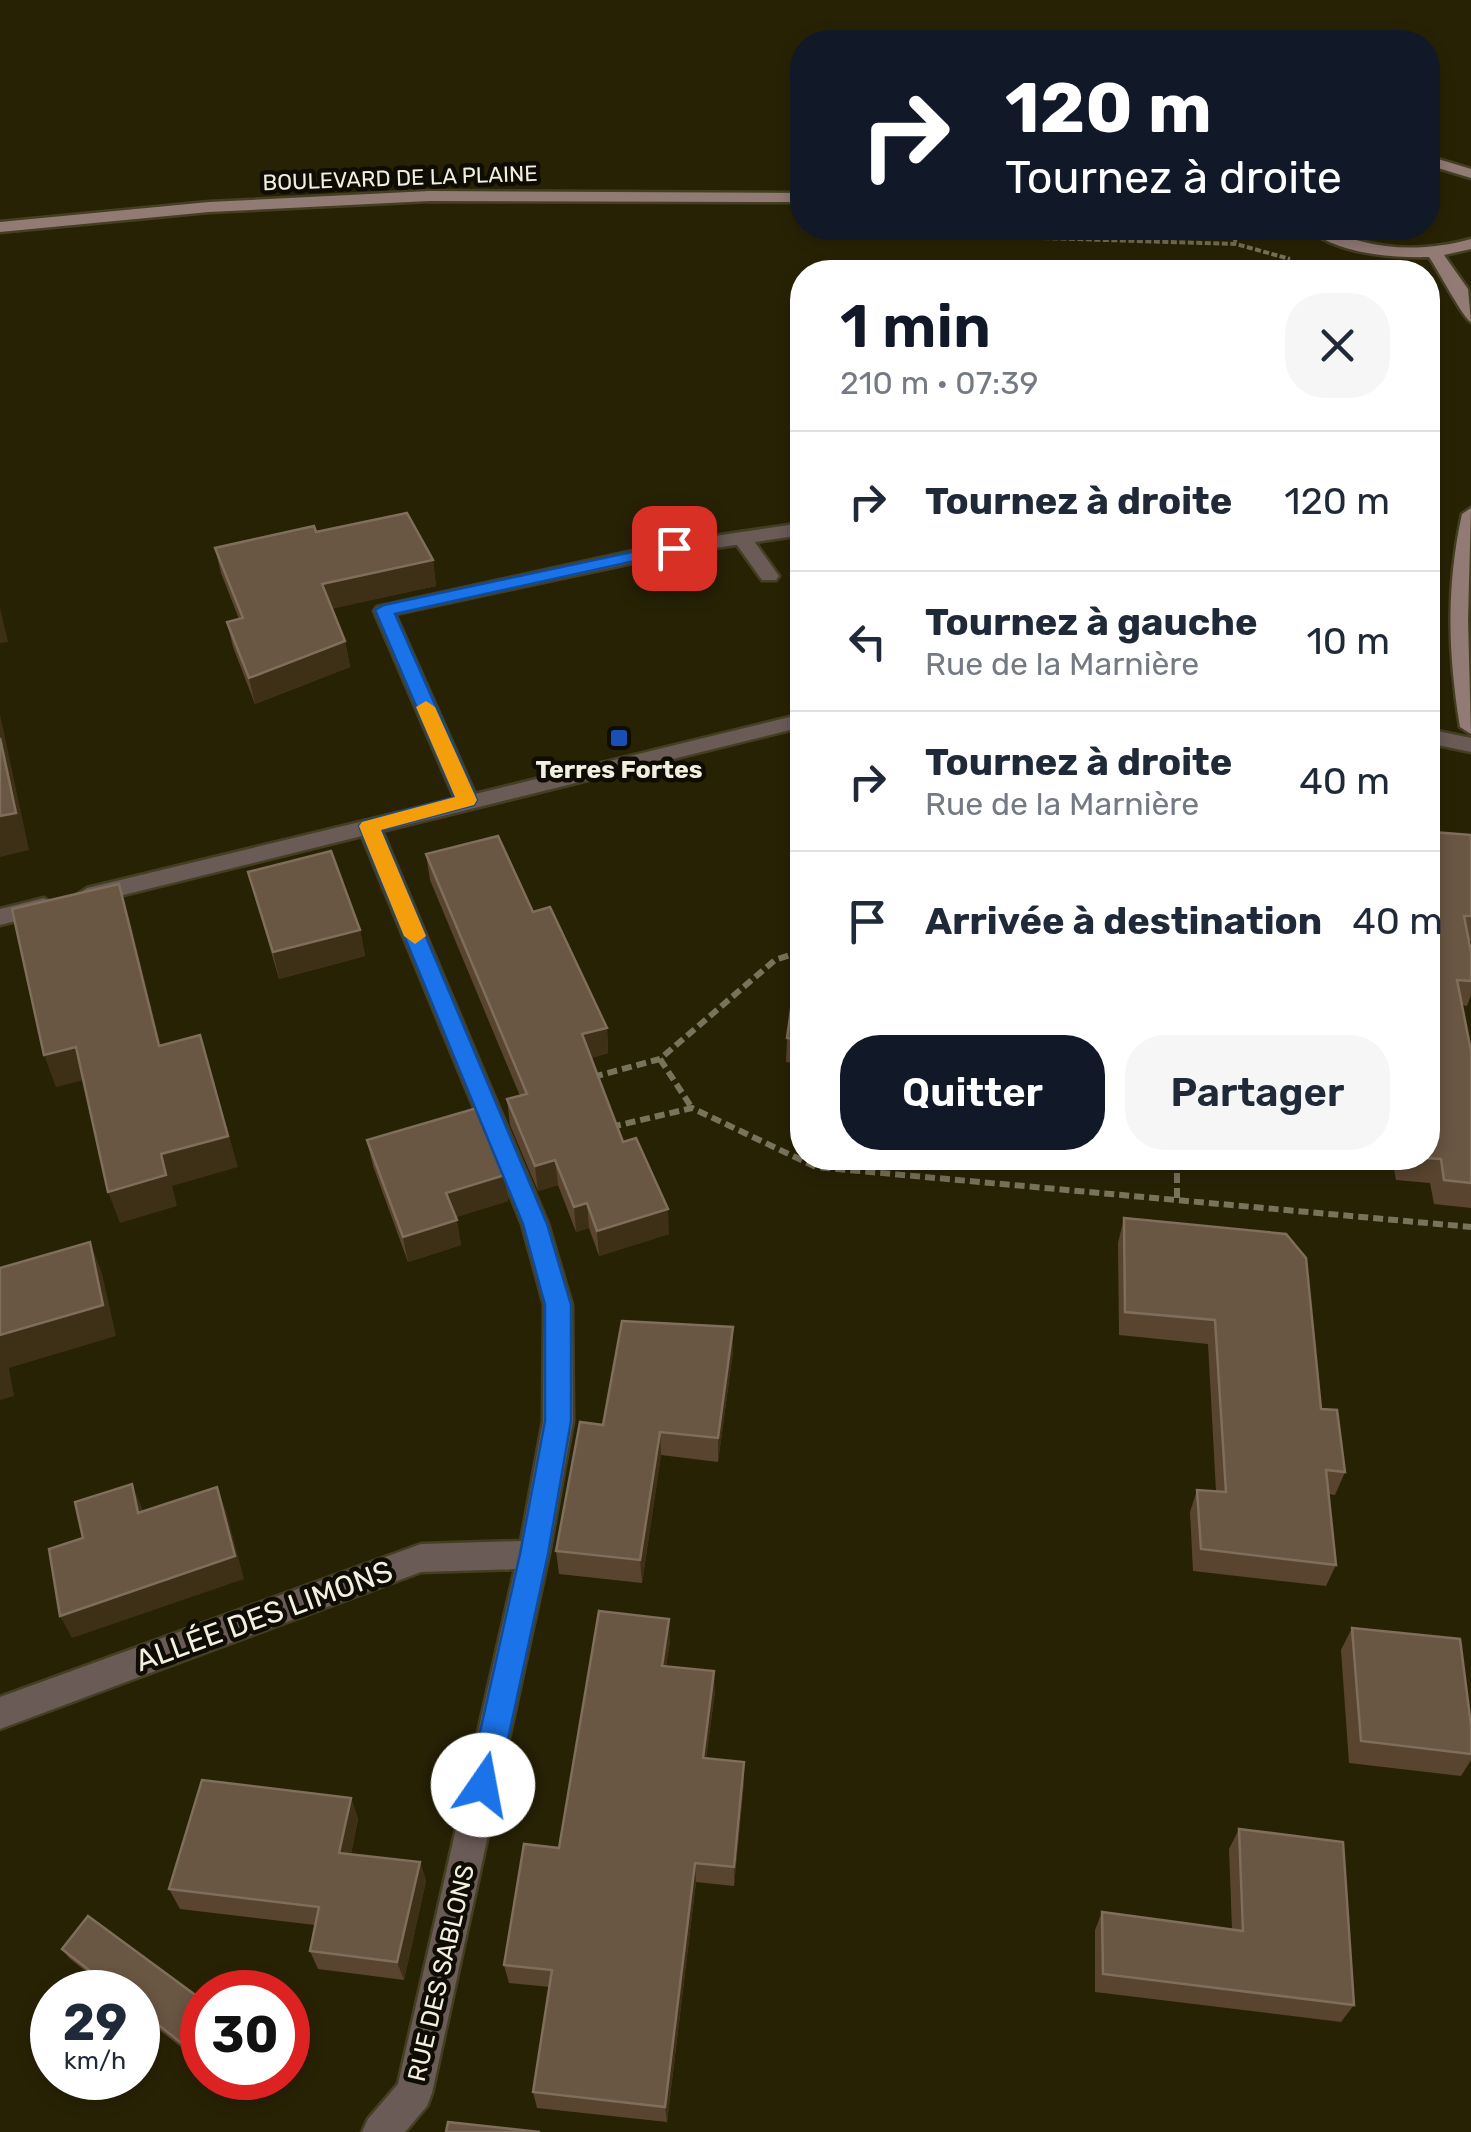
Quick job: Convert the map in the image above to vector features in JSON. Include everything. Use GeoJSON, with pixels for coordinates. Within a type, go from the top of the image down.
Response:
{"type":"FeatureCollection","features":[{"type":"Feature","properties":{"kind":"main road"},"geometry":{"type":"LineString","coordinates":[[1440,164],[1471,174]]}},
{"type":"Feature","properties":{"kind":"main road","name":"BOULEVARD DE LA PLAINE"},"geometry":{"type":"LineString","coordinates":[[0,227],[209,207],[429,196],[790,198]]}},
{"type":"Feature","properties":{"kind":"main road"},"geometry":{"type":"LineString","coordinates":[[1346,240],[1433,251],[1471,244]]}},
{"type":"Feature","properties":{"kind":"main road"},"geometry":{"type":"LineString","coordinates":[[1433,251],[1439,260]]}},
{"type":"Feature","properties":{"kind":"main road"},"geometry":{"type":"LineString","coordinates":[[1440,261],[1460,289],[1471,318]]}},
{"type":"Feature","properties":{"kind":"main road"},"geometry":{"type":"LineString","coordinates":[[1471,514],[1455,605],[1471,727]]}},
{"type":"Feature","properties":{"kind":"street"},"geometry":{"type":"LineString","coordinates":[[466,800],[384,610],[674,548],[790,531]]}},
{"type":"Feature","properties":{"kind":"street"},"geometry":{"type":"LineString","coordinates":[[742,538],[769,576]]}},
{"type":"Feature","properties":{"kind":"street"},"geometry":{"type":"LineString","coordinates":[[0,917],[790,724]]}},
{"type":"Feature","properties":{"kind":"street"},"geometry":{"type":"LineString","coordinates":[[1440,739],[1471,745]]}},
{"type":"Feature","properties":{"kind":"street","name":"RUE DES SABLONS"},"geometry":{"type":"LineString","coordinates":[[370,826],[535,1224],[558,1305],[558,1421],[534,1554],[414,2093],[380,2132]]}},
{"type":"Feature","properties":{"kind":"street","name":"ALLÉE DES LIMONS"},"geometry":{"type":"LineString","coordinates":[[0,1713],[421,1558],[534,1554]]}},
{"type":"Feature","properties":{"kind":"path"},"geometry":{"type":"LineString","coordinates":[[1235,240],[1236,244],[1297,260]]}},
{"type":"Feature","properties":{"kind":"path"},"geometry":{"type":"LineString","coordinates":[[590,1078],[660,1059],[775,960],[790,955]]}},
{"type":"Feature","properties":{"kind":"path"},"geometry":{"type":"LineString","coordinates":[[660,1059],[692,1108],[790,1154]]}},
{"type":"Feature","properties":{"kind":"path"},"geometry":{"type":"LineString","coordinates":[[598,1130],[692,1108]]}},
{"type":"Feature","properties":{"kind":"path"},"geometry":{"type":"LineString","coordinates":[[855,1170],[1471,1228]]}},
{"type":"Feature","properties":{"kind":"path"},"geometry":{"type":"LineString","coordinates":[[1176,1170],[1176,1203]]}},
{"type":"Feature","properties":{"kind":"building"},"geometry":{"type":"Polygon","coordinates":[[[407,513],[433,560],[322,584],[345,641],[249,678],[227,622],[243,618],[215,548],[314,526],[316,532],[407,513]]]}},
{"type":"Feature","properties":{"kind":"building"},"geometry":{"type":"Polygon","coordinates":[[[0,738],[16,813],[0,816],[0,738]]]}},
{"type":"Feature","properties":{"kind":"building"},"geometry":{"type":"Polygon","coordinates":[[[1440,833],[1471,835],[1471,916],[1464,916],[1471,952],[1471,981],[1457,980],[1471,1051],[1471,1183],[1444,1180],[1440,833]]]}},
{"type":"Feature","properties":{"kind":"building"},"geometry":{"type":"Polygon","coordinates":[[[498,836],[533,912],[550,907],[607,1028],[582,1034],[623,1142],[636,1138],[668,1209],[597,1231],[587,1203],[574,1207],[555,1160],[535,1166],[507,1099],[527,1094],[426,854],[498,836]]]}},
{"type":"Feature","properties":{"kind":"building"},"geometry":{"type":"Polygon","coordinates":[[[331,851],[360,930],[273,952],[248,872],[331,851]]]}},
{"type":"Feature","properties":{"kind":"building"},"geometry":{"type":"Polygon","coordinates":[[[119,884],[159,1046],[200,1035],[228,1136],[161,1154],[166,1175],[108,1192],[76,1047],[44,1055],[12,909],[119,884]]]}},
{"type":"Feature","properties":{"kind":"building"},"geometry":{"type":"Polygon","coordinates":[[[477,1108],[505,1175],[446,1193],[457,1220],[403,1237],[367,1140],[477,1108]]]}},
{"type":"Feature","properties":{"kind":"building"},"geometry":{"type":"Polygon","coordinates":[[[1124,1218],[1286,1234],[1306,1258],[1321,1409],[1337,1410],[1345,1472],[1326,1470],[1336,1565],[1201,1549],[1197,1490],[1226,1492],[1215,1320],[1125,1312],[1124,1218]]]}},
{"type":"Feature","properties":{"kind":"building"},"geometry":{"type":"Polygon","coordinates":[[[90,1242],[103,1305],[0,1335],[0,1268],[90,1242]]]}},
{"type":"Feature","properties":{"kind":"building"},"geometry":{"type":"Polygon","coordinates":[[[622,1321],[733,1327],[718,1438],[660,1432],[640,1560],[556,1551],[580,1422],[603,1425],[622,1321]]]}},
{"type":"Feature","properties":{"kind":"building"},"geometry":{"type":"Polygon","coordinates":[[[132,1484],[138,1513],[217,1487],[235,1556],[60,1616],[49,1549],[83,1538],[75,1502],[132,1484]]]}},
{"type":"Feature","properties":{"kind":"building"},"geometry":{"type":"Polygon","coordinates":[[[599,1611],[669,1619],[662,1666],[714,1671],[703,1758],[744,1762],[734,1867],[695,1863],[665,2107],[533,2092],[552,1970],[504,1965],[524,1844],[559,1848],[599,1611]]]}},
{"type":"Feature","properties":{"kind":"building"},"geometry":{"type":"Polygon","coordinates":[[[1352,1628],[1460,1639],[1471,1754],[1361,1741],[1352,1628]]]}},
{"type":"Feature","properties":{"kind":"building"},"geometry":{"type":"Polygon","coordinates":[[[202,1780],[351,1798],[339,1853],[420,1862],[397,1962],[310,1951],[319,1907],[169,1889],[202,1780]]]}},
{"type":"Feature","properties":{"kind":"building"},"geometry":{"type":"Polygon","coordinates":[[[1239,1829],[1343,1842],[1354,2005],[1103,1974],[1102,1912],[1243,1931],[1239,1829]]]}},
{"type":"Feature","properties":{"kind":"building"},"geometry":{"type":"Polygon","coordinates":[[[88,1916],[180,1984],[180,2042],[160,2026],[160,1970],[89,1970],[62,1949],[88,1916]]]}},
{"type":"Feature","properties":{"kind":"building"},"geometry":{"type":"Polygon","coordinates":[[[448,2122],[540,2132],[446,2132],[448,2122]]]}},
{"type":"Feature","properties":{"kind":"slow traffic"},"geometry":{"type":"LineString","coordinates":[[415,936],[370,826],[466,800],[426,707]]}},
{"type":"Feature","properties":{"kind":"place","name":"Terres Fortes"},"geometry":{"type":"Point","coordinates":[619,738]}},
{"type":"Feature","properties":{"kind":"route"},"geometry":{"type":"LineString","coordinates":[[483,1785],[534,1554],[558,1421],[558,1305],[535,1224],[370,826],[466,800],[384,610],[674,548]]}}]}
